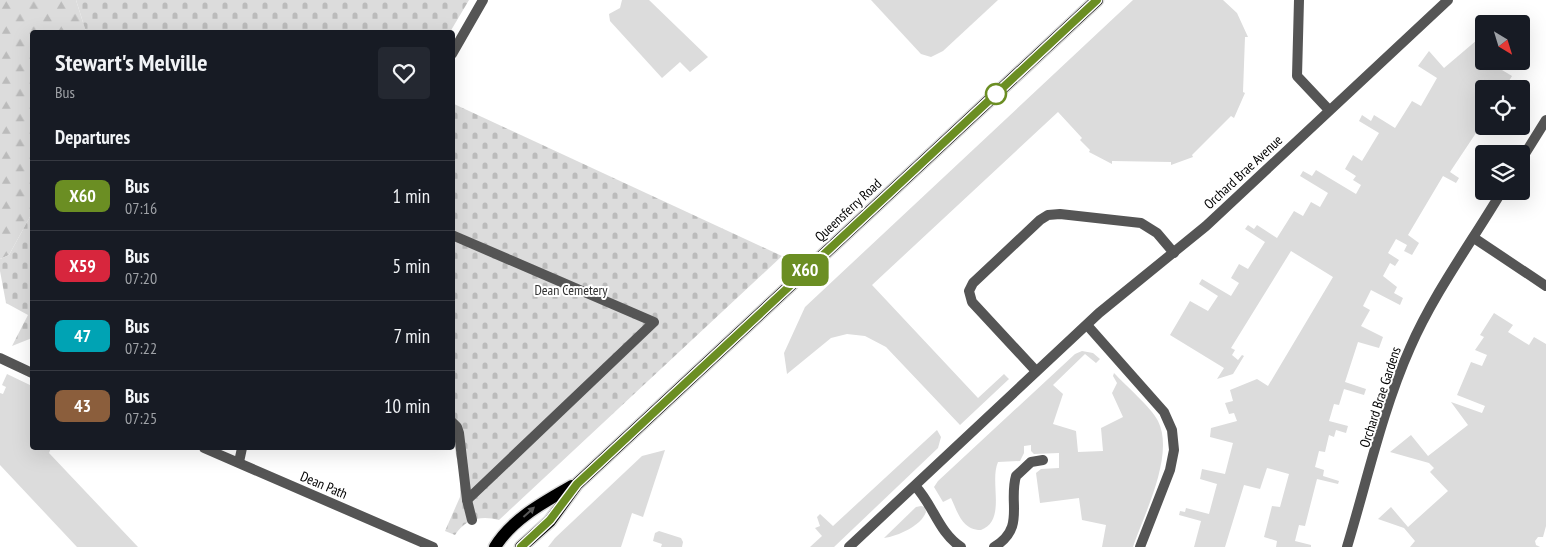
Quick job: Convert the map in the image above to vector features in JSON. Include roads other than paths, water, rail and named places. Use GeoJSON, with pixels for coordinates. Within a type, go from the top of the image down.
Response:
{"type":"FeatureCollection","features":[{"type":"Feature","properties":{"kind":"main road","name":"Queensferry Road"},"geometry":{"type":"LineString","coordinates":[[521,547],[550,520],[577,484],[1097,0]]}},
{"type":"Feature","properties":{"kind":"main road","name":"Queensferry Road"},"geometry":{"type":"LineString","coordinates":[[495,547],[500,538],[536,506],[577,484]]}},
{"type":"Feature","properties":{"kind":"street"},"geometry":{"type":"LineString","coordinates":[[455,49],[482,0]]}},
{"type":"Feature","properties":{"kind":"street"},"geometry":{"type":"LineString","coordinates":[[1299,0],[1297,76],[1329,110]]}},
{"type":"Feature","properties":{"kind":"street","name":"Orchard Brae Avenue"},"geometry":{"type":"LineString","coordinates":[[849,547],[916,487],[1086,325],[1206,226],[1448,0]]}},
{"type":"Feature","properties":{"kind":"street"},"geometry":{"type":"LineString","coordinates":[[1530,146],[1546,120]]}},
{"type":"Feature","properties":{"kind":"street","name":"Orchard Brae Gardens"},"geometry":{"type":"LineString","coordinates":[[1347,547],[1395,386],[1409,349],[1427,313],[1497,200]]}},
{"type":"Feature","properties":{"kind":"street"},"geometry":{"type":"LineString","coordinates":[[1036,371],[972,302],[969,291],[973,283],[1040,220],[1048,216],[1060,214],[1136,222],[1152,229],[1174,252]]}},
{"type":"Feature","properties":{"kind":"street"},"geometry":{"type":"LineString","coordinates":[[455,236],[654,322],[467,500]]}},
{"type":"Feature","properties":{"kind":"street"},"geometry":{"type":"LineString","coordinates":[[1474,238],[1546,286]]}},
{"type":"Feature","properties":{"kind":"street"},"geometry":{"type":"LineString","coordinates":[[1086,325],[1164,412],[1172,430],[1174,450],[1170,470],[1140,547]]}},
{"type":"Feature","properties":{"kind":"street"},"geometry":{"type":"LineString","coordinates":[[0,358],[30,372]]}},
{"type":"Feature","properties":{"kind":"street"},"geometry":{"type":"LineString","coordinates":[[455,425],[459,433],[467,500],[472,520]]}},
{"type":"Feature","properties":{"kind":"street","name":"Dean Path"},"geometry":{"type":"LineString","coordinates":[[209,450],[433,547]]}},
{"type":"Feature","properties":{"kind":"street"},"geometry":{"type":"LineString","coordinates":[[239,462],[242,450]]}},
{"type":"Feature","properties":{"kind":"street"},"geometry":{"type":"LineString","coordinates":[[994,547],[1008,534],[1014,521],[1016,476],[1031,462],[1043,460]]}},
{"type":"Feature","properties":{"kind":"street"},"geometry":{"type":"LineString","coordinates":[[916,487],[933,508],[945,533],[961,547]]}},
{"type":"Feature","properties":{"kind":"park label","name":"Dean Cemetery"},"geometry":{"type":"Point","coordinates":[571,290]}}]}
